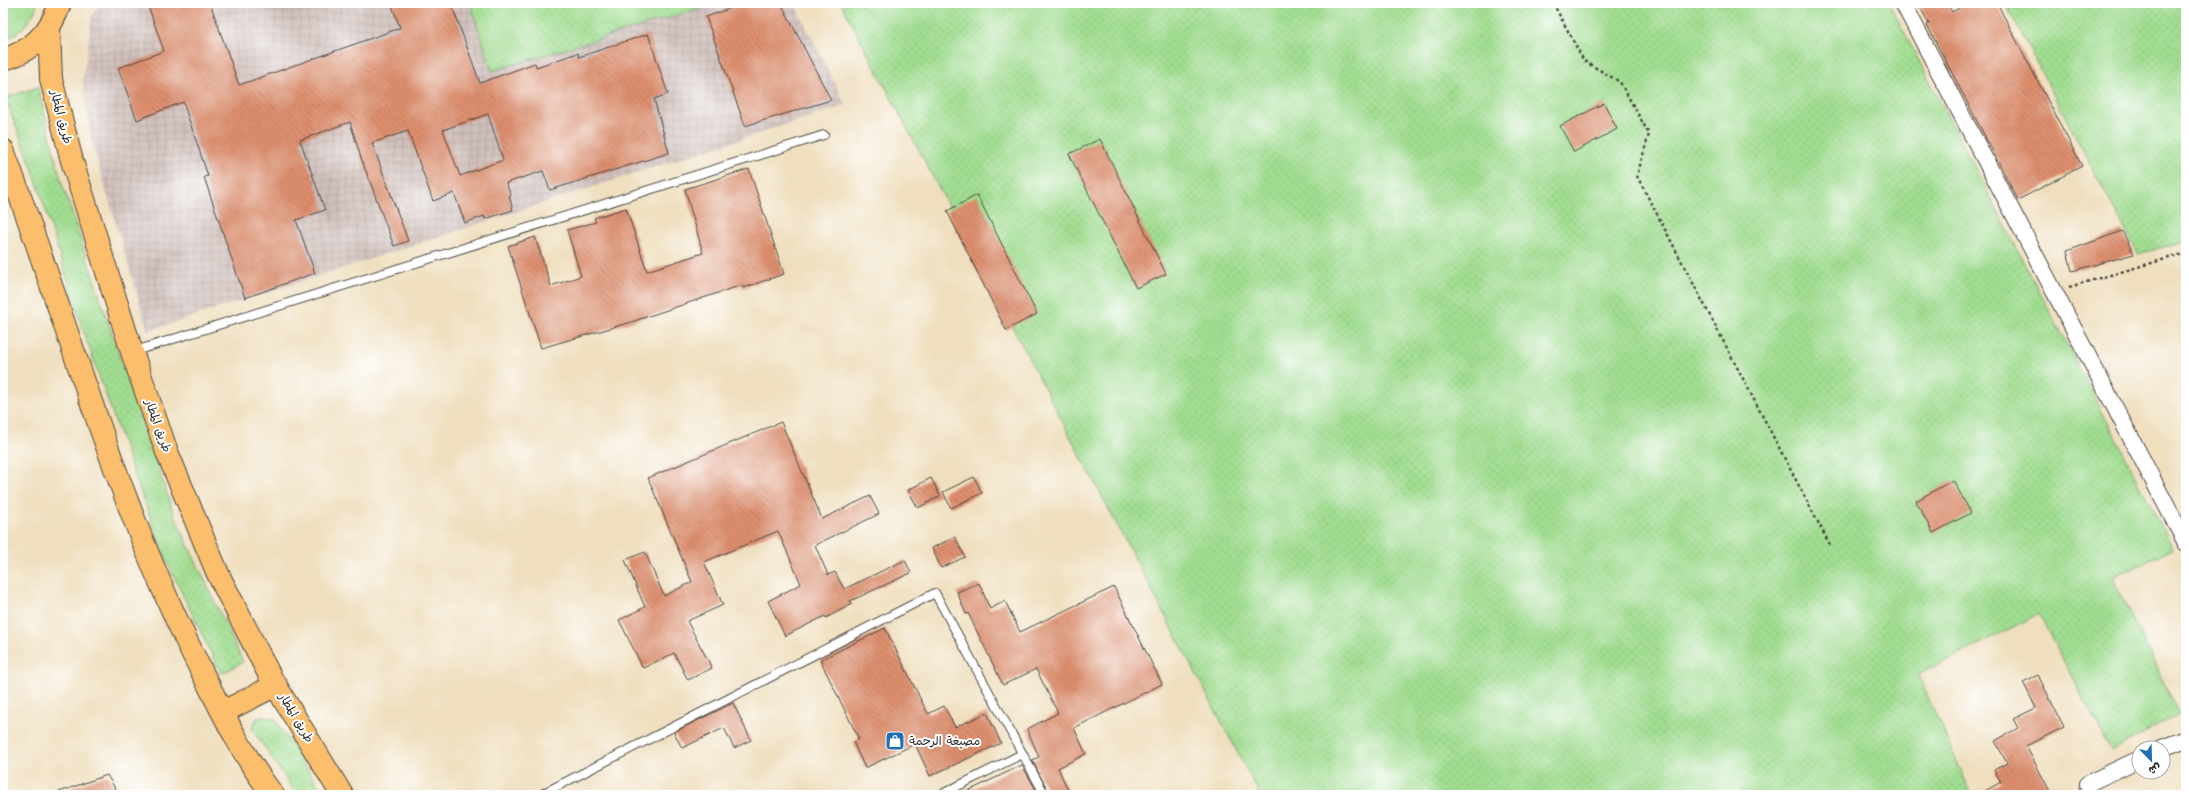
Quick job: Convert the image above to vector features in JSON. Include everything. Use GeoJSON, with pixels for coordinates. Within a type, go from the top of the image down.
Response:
{"type":"FeatureCollection","features":[{"type":"Feature","properties":{"kind":"main road"},"geometry":{"type":"LineString","coordinates":[[3,59],[12,57],[32,46],[49,28],[60,3]]}},
{"type":"Feature","properties":{"kind":"main road","name":"طريق المطار"},"geometry":{"type":"LineString","coordinates":[[49,28],[51,79],[70,153],[132,352],[167,452],[218,574],[276,685],[342,795]]}},
{"type":"Feature","properties":{"kind":"main road"},"geometry":{"type":"LineString","coordinates":[[3,150],[148,558],[177,624],[223,712],[272,795]]}},
{"type":"Feature","properties":{"kind":"main road"},"geometry":{"type":"LineString","coordinates":[[223,712],[276,685]]}},
{"type":"Feature","properties":{"kind":"street"},"geometry":{"type":"LineString","coordinates":[[1903,3],[2186,543]]}},
{"type":"Feature","properties":{"kind":"street"},"geometry":{"type":"LineString","coordinates":[[2171,745],[2186,739]]}},
{"type":"Feature","properties":{"kind":"street"},"geometry":{"type":"LineString","coordinates":[[2087,784],[2131,763]]}},
{"type":"Feature","properties":{"kind":"lane"},"geometry":{"type":"LineString","coordinates":[[132,352],[824,135]]}},
{"type":"Feature","properties":{"kind":"lane"},"geometry":{"type":"LineString","coordinates":[[540,795],[935,593],[1045,795]]}},
{"type":"Feature","properties":{"kind":"lane"},"geometry":{"type":"LineString","coordinates":[[940,795],[1022,754]]}},
{"type":"Feature","properties":{"kind":"path"},"geometry":{"type":"LineString","coordinates":[[1553,3],[1584,61],[1620,82],[1649,134],[1637,176],[1832,547]]}},
{"type":"Feature","properties":{"kind":"path"},"geometry":{"type":"LineString","coordinates":[[2054,292],[2186,253]]}},
{"type":"Feature","properties":{"kind":"shaded area"},"geometry":{"type":"Polygon","coordinates":[[[100,3],[470,3],[493,71],[718,3],[794,3],[846,105],[148,331],[92,143],[83,80],[92,16],[100,3]]]}},
{"type":"Feature","properties":{"kind":"green space"},"geometry":{"type":"Polygon","coordinates":[[[3,3],[38,3],[33,15],[25,26],[15,34],[3,40],[3,3]]]}},
{"type":"Feature","properties":{"kind":"green space"},"geometry":{"type":"Polygon","coordinates":[[[470,3],[718,3],[492,71],[470,3]]]}},
{"type":"Feature","properties":{"kind":"green space"},"geometry":{"type":"Polygon","coordinates":[[[841,3],[1889,3],[2173,548],[2113,578],[2179,714],[2111,751],[2039,614],[1918,675],[1972,795],[1260,795],[841,3]]]}},
{"type":"Feature","properties":{"kind":"green space"},"geometry":{"type":"Polygon","coordinates":[[[2005,3],[2186,3],[2186,241],[2138,254],[2005,3]]]}},
{"type":"Feature","properties":{"kind":"green space"},"geometry":{"type":"Polygon","coordinates":[[[38,87],[61,180],[125,373],[175,517],[243,662],[221,674],[169,566],[135,477],[85,336],[33,170],[5,98],[38,87]]]}},
{"type":"Feature","properties":{"kind":"green space"},"geometry":{"type":"Polygon","coordinates":[[[263,717],[274,718],[324,795],[297,795],[252,729],[256,719],[263,717]]]}},
{"type":"Feature","properties":{"kind":"building"},"geometry":{"type":"Polygon","coordinates":[[[147,3],[210,3],[239,85],[400,28],[391,3],[451,3],[480,83],[535,63],[536,67],[578,53],[579,57],[648,34],[668,94],[654,99],[669,153],[550,190],[543,171],[506,183],[511,196],[509,196],[513,210],[485,219],[484,216],[465,223],[454,193],[433,201],[408,131],[372,143],[408,241],[394,246],[361,158],[350,122],[300,140],[325,210],[296,220],[315,273],[245,298],[204,177],[208,176],[183,102],[137,120],[118,68],[164,51],[147,3]],[[488,114],[443,130],[460,176],[503,160],[488,114]]]}},
{"type":"Feature","properties":{"kind":"building"},"geometry":{"type":"Polygon","coordinates":[[[745,3],[781,3],[831,100],[745,126],[706,17],[745,3]]]}},
{"type":"Feature","properties":{"kind":"building"},"geometry":{"type":"Polygon","coordinates":[[[1918,3],[1947,3],[1952,12],[1969,3],[1997,3],[2082,166],[2018,200],[1927,25],[1929,24],[1918,3]]]}},
{"type":"Feature","properties":{"kind":"building"},"geometry":{"type":"Polygon","coordinates":[[[1604,103],[1617,129],[1574,152],[1560,126],[1604,103]]]}},
{"type":"Feature","properties":{"kind":"building"},"geometry":{"type":"Polygon","coordinates":[[[1100,139],[1166,274],[1136,288],[1069,154],[1100,139]]]}},
{"type":"Feature","properties":{"kind":"building"},"geometry":{"type":"Polygon","coordinates":[[[749,169],[784,274],[743,288],[742,285],[628,323],[541,348],[508,246],[535,237],[551,286],[581,276],[567,230],[596,222],[594,218],[626,208],[647,271],[703,253],[685,189],[749,169]]]}},
{"type":"Feature","properties":{"kind":"building"},"geometry":{"type":"Polygon","coordinates":[[[977,195],[1037,314],[1006,330],[947,211],[977,195]]]}},
{"type":"Feature","properties":{"kind":"building"},"geometry":{"type":"Polygon","coordinates":[[[2122,231],[2134,254],[2072,271],[2067,251],[2122,231]]]}},
{"type":"Feature","properties":{"kind":"building"},"geometry":{"type":"Polygon","coordinates":[[[781,422],[822,519],[870,496],[879,514],[815,545],[828,575],[835,572],[844,589],[905,560],[911,573],[850,601],[852,604],[826,618],[825,616],[785,636],[768,601],[801,584],[778,531],[704,562],[723,605],[687,621],[712,668],[688,680],[674,653],[643,668],[619,620],[645,607],[625,560],[645,552],[664,596],[692,582],[648,478],[781,422]]]}},
{"type":"Feature","properties":{"kind":"building"},"geometry":{"type":"Polygon","coordinates":[[[974,477],[982,493],[951,508],[943,492],[974,477]]]}},
{"type":"Feature","properties":{"kind":"building"},"geometry":{"type":"Polygon","coordinates":[[[931,478],[940,496],[918,508],[908,490],[931,478]]]}},
{"type":"Feature","properties":{"kind":"building"},"geometry":{"type":"Polygon","coordinates":[[[1953,480],[1971,513],[1933,533],[1916,501],[1953,480]]]}},
{"type":"Feature","properties":{"kind":"building"},"geometry":{"type":"Polygon","coordinates":[[[955,537],[965,557],[941,568],[932,548],[955,537]]]}},
{"type":"Feature","properties":{"kind":"building"},"geometry":{"type":"Polygon","coordinates":[[[979,583],[990,609],[1005,601],[1020,632],[1114,587],[1162,684],[1074,728],[1086,754],[1058,768],[1070,795],[1050,795],[1032,760],[1039,757],[1027,729],[1058,713],[1036,669],[1003,685],[968,613],[966,614],[957,592],[979,583]]]}},
{"type":"Feature","properties":{"kind":"building"},"geometry":{"type":"Polygon","coordinates":[[[885,628],[928,714],[944,706],[955,727],[987,713],[1001,743],[930,776],[915,744],[865,768],[853,742],[859,739],[820,660],[885,628]]]}},
{"type":"Feature","properties":{"kind":"building"},"geometry":{"type":"Polygon","coordinates":[[[2038,675],[2064,727],[2026,746],[2052,795],[1978,795],[2001,782],[1994,770],[2007,763],[1995,741],[2018,728],[2013,719],[2036,708],[2023,682],[2038,675]]]}},
{"type":"Feature","properties":{"kind":"building"},"geometry":{"type":"Polygon","coordinates":[[[733,703],[751,740],[734,748],[724,728],[682,748],[674,732],[733,703]]]}},
{"type":"Feature","properties":{"kind":"building"},"geometry":{"type":"Polygon","coordinates":[[[1022,765],[1039,795],[960,795],[1022,765]]]}},
{"type":"Feature","properties":{"kind":"building"},"geometry":{"type":"Polygon","coordinates":[[[107,775],[119,795],[57,795],[56,793],[107,775]]]}},
{"type":"Feature","properties":{"kind":"place","name":"مصبغة الرحمة"},"geometry":{"type":"Point","coordinates":[895,741]}}]}
